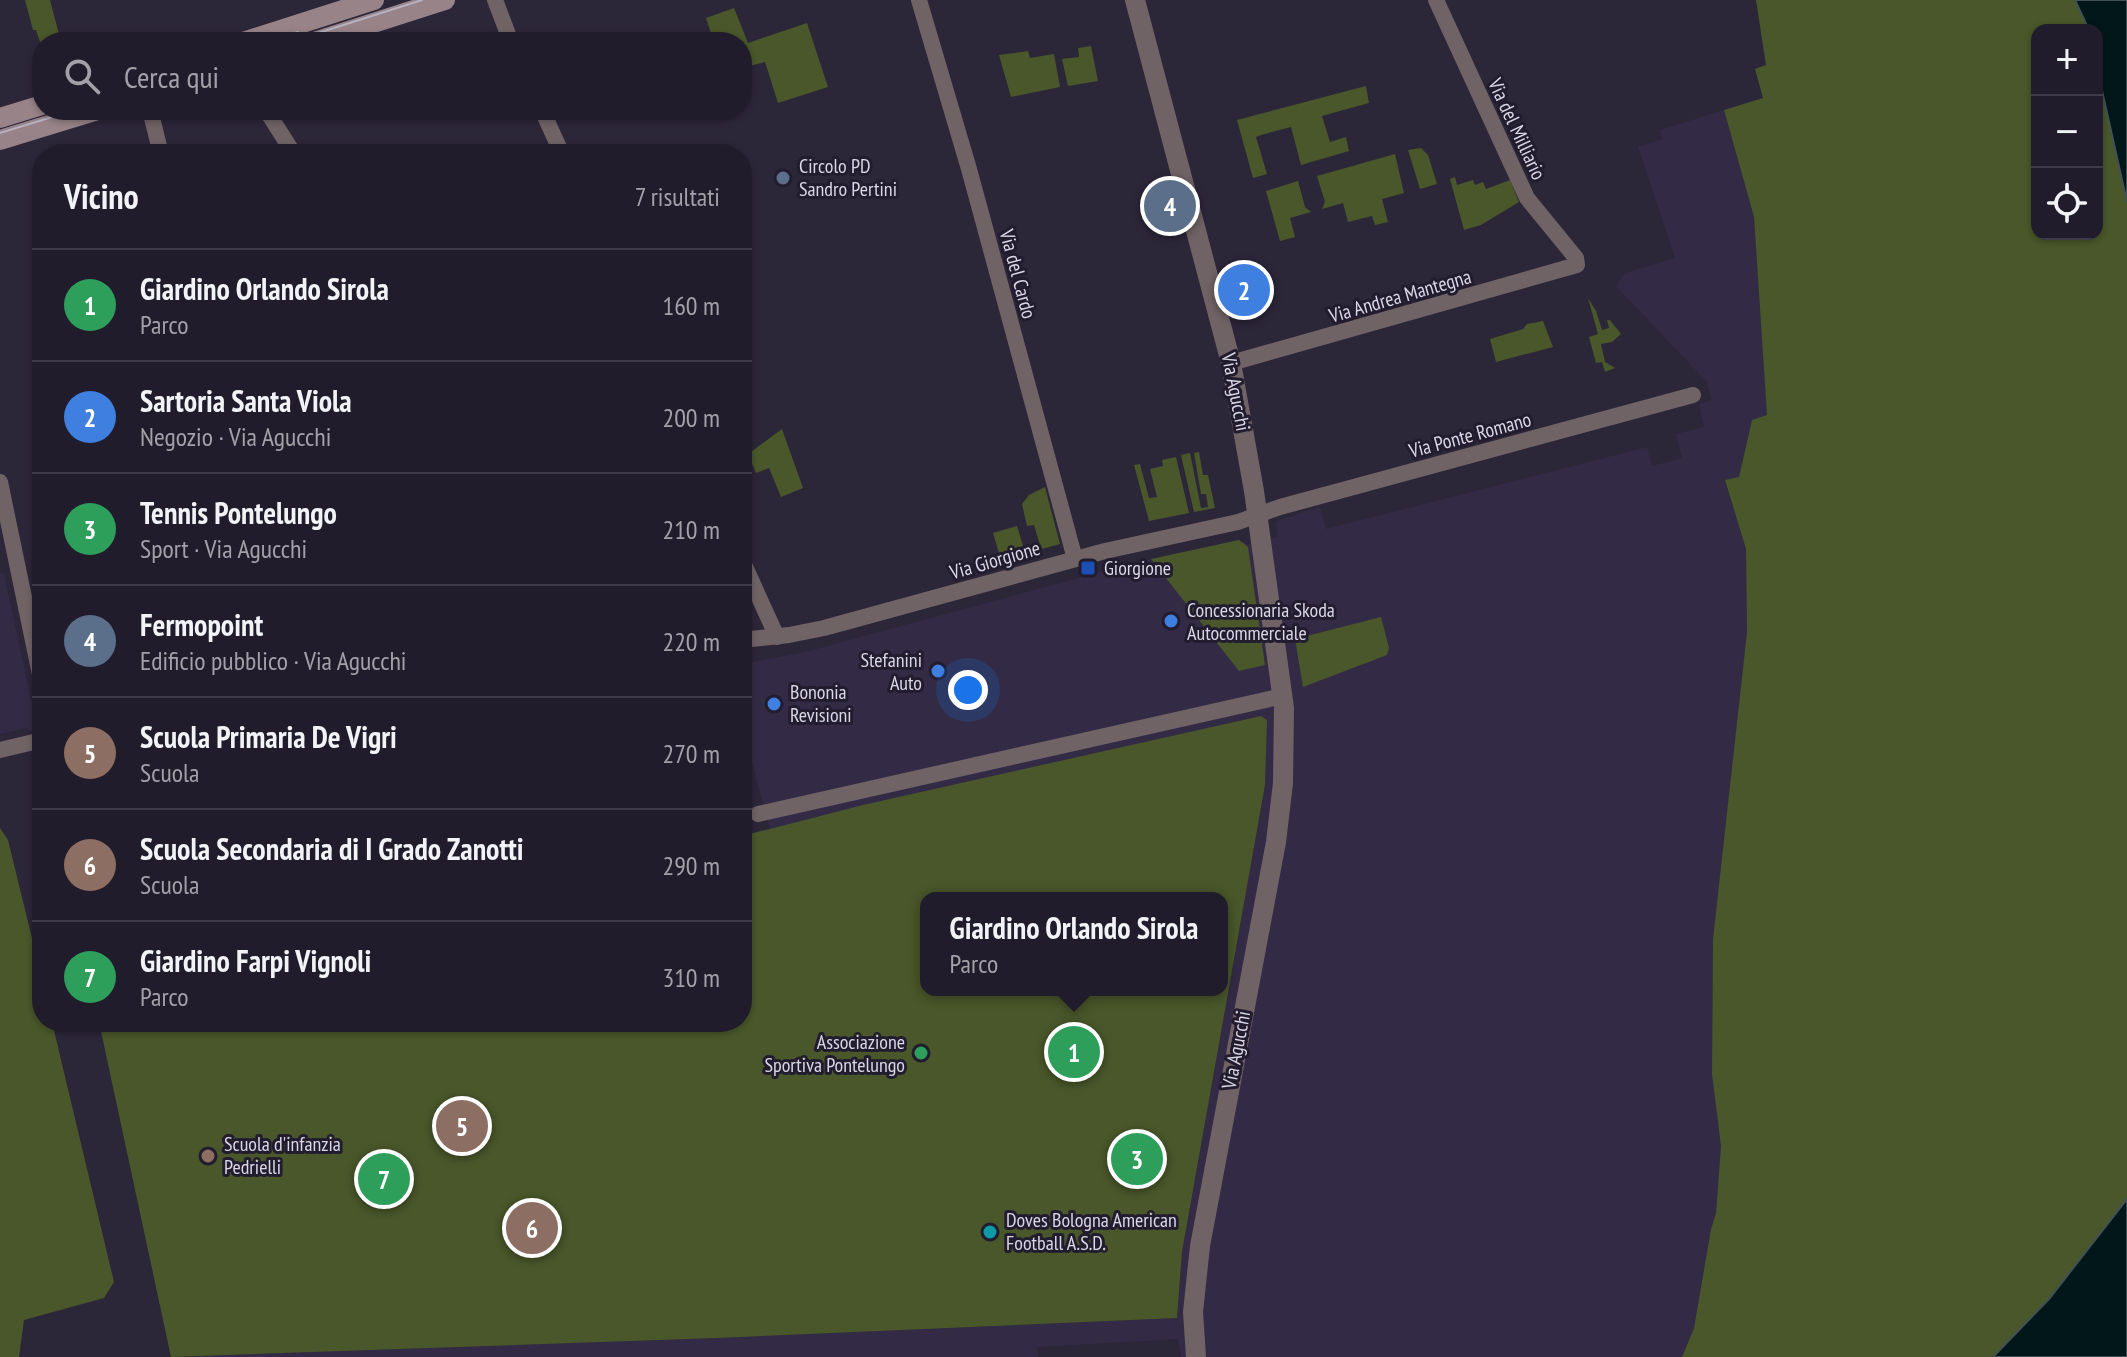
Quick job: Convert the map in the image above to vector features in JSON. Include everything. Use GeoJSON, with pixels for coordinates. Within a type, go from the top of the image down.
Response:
{"type":"FeatureCollection","features":[{"type":"Feature","properties":{"kind":"main road"},"geometry":{"type":"LineString","coordinates":[[274,32],[374,0]]}},
{"type":"Feature","properties":{"kind":"main road"},"geometry":{"type":"LineString","coordinates":[[345,32],[445,0]]}},
{"type":"Feature","properties":{"kind":"main road"},"geometry":{"type":"LineString","coordinates":[[0,118],[32,108]]}},
{"type":"Feature","properties":{"kind":"main road"},"geometry":{"type":"LineString","coordinates":[[0,140],[65,120]]}},
{"type":"Feature","properties":{"kind":"street"},"geometry":{"type":"LineString","coordinates":[[495,0],[507,32]]}},
{"type":"Feature","properties":{"kind":"street","name":"Via del Cardo"},"geometry":{"type":"LineString","coordinates":[[919,0],[969,169],[1075,559]]}},
{"type":"Feature","properties":{"kind":"street","name":"Via Agucchi"},"geometry":{"type":"LineString","coordinates":[[1135,0],[1231,363],[1258,515],[1283,696],[1285,732],[1281,803],[1200,1246],[1193,1312],[1196,1357]]}},
{"type":"Feature","properties":{"kind":"street","name":"Via del Milliario"},"geometry":{"type":"LineString","coordinates":[[1436,0],[1527,198],[1576,258],[1577,265]]}},
{"type":"Feature","properties":{"kind":"street"},"geometry":{"type":"LineString","coordinates":[[152,120],[158,144]]}},
{"type":"Feature","properties":{"kind":"street"},"geometry":{"type":"LineString","coordinates":[[272,120],[288,144]]}},
{"type":"Feature","properties":{"kind":"street"},"geometry":{"type":"LineString","coordinates":[[547,120],[557,144]]}},
{"type":"Feature","properties":{"kind":"street","name":"Via Andrea Mantegna"},"geometry":{"type":"LineString","coordinates":[[1231,363],[1577,265]]}},
{"type":"Feature","properties":{"kind":"street","name":"Via Ponte Romano"},"geometry":{"type":"LineString","coordinates":[[1258,515],[1693,395]]}},
{"type":"Feature","properties":{"kind":"street"},"geometry":{"type":"LineString","coordinates":[[0,482],[32,636]]}},
{"type":"Feature","properties":{"kind":"street","name":"Via Giorgione"},"geometry":{"type":"LineString","coordinates":[[752,639],[854,621],[1075,559],[1258,515]]}},
{"type":"Feature","properties":{"kind":"street"},"geometry":{"type":"LineString","coordinates":[[752,582],[777,637]]}},
{"type":"Feature","properties":{"kind":"street"},"geometry":{"type":"LineString","coordinates":[[758,814],[1283,696]]}},
{"type":"Feature","properties":{"kind":"street"},"geometry":{"type":"LineString","coordinates":[[0,750],[32,742]]}},
{"type":"Feature","properties":{"kind":"shaded area"},"geometry":{"type":"Polygon","coordinates":[[[2075,0],[2127,0],[2127,202],[2103,95],[2103,24],[2086,24],[2075,0]]]}},
{"type":"Feature","properties":{"kind":"shaded area"},"geometry":{"type":"Polygon","coordinates":[[[1724,110],[1754,217],[1767,415],[1752,420],[1739,477],[1725,481],[1746,549],[1747,632],[1713,939],[1712,1074],[1721,1146],[1716,1213],[1694,1328],[1682,1357],[1181,1357],[1178,1339],[1037,1347],[1038,1357],[171,1357],[1177,1318],[1182,1252],[1265,785],[1266,720],[1261,716],[770,829],[752,763],[752,662],[805,652],[1134,563],[1239,540],[1247,544],[1278,537],[1276,523],[1279,520],[1320,507],[1326,529],[1647,447],[1652,466],[1682,458],[1676,434],[1704,427],[1699,404],[1711,400],[1707,382],[1616,286],[1625,273],[1675,258],[1638,147],[1662,139],[1660,130],[1724,110]]]}},
{"type":"Feature","properties":{"kind":"shaded area"},"geometry":{"type":"Polygon","coordinates":[[[4,573],[32,701],[32,730],[27,728],[0,734],[0,574],[4,573]]]}},
{"type":"Feature","properties":{"kind":"shaded area"},"geometry":{"type":"Polygon","coordinates":[[[2127,1199],[2127,1357],[1993,1357],[2049,1299],[2127,1199]]]}},
{"type":"Feature","properties":{"kind":"green space"},"geometry":{"type":"Polygon","coordinates":[[[25,0],[50,0],[58,32],[33,30],[25,0]]]}},
{"type":"Feature","properties":{"kind":"green space"},"geometry":{"type":"Polygon","coordinates":[[[1756,0],[2075,0],[2086,24],[2031,24],[2031,240],[2103,240],[2103,95],[2127,202],[2127,1199],[2049,1299],[1993,1357],[1682,1357],[1694,1328],[1716,1213],[1721,1146],[1712,1074],[1713,939],[1747,632],[1746,549],[1725,480],[1739,477],[1752,420],[1767,415],[1754,217],[1724,110],[1763,98],[1755,69],[1766,65],[1756,0]]]}},
{"type":"Feature","properties":{"kind":"green space"},"geometry":{"type":"Polygon","coordinates":[[[734,8],[744,32],[711,32],[706,18],[734,8]]]}},
{"type":"Feature","properties":{"kind":"green space"},"geometry":{"type":"Polygon","coordinates":[[[807,23],[828,87],[778,103],[765,62],[752,65],[752,42],[807,23]]]}},
{"type":"Feature","properties":{"kind":"green space"},"geometry":{"type":"Polygon","coordinates":[[[1091,46],[1098,81],[1068,86],[1062,59],[1079,57],[1078,48],[1091,46]]]}},
{"type":"Feature","properties":{"kind":"green space"},"geometry":{"type":"Polygon","coordinates":[[[1028,51],[1030,58],[1054,54],[1060,87],[1011,97],[999,55],[1028,51]]]}},
{"type":"Feature","properties":{"kind":"green space"},"geometry":{"type":"Polygon","coordinates":[[[1366,86],[1369,103],[1322,116],[1330,142],[1346,137],[1349,151],[1301,165],[1291,127],[1261,135],[1256,137],[1267,174],[1253,178],[1237,120],[1366,86]]]}},
{"type":"Feature","properties":{"kind":"green space"},"geometry":{"type":"Polygon","coordinates":[[[1421,148],[1428,155],[1437,184],[1420,189],[1408,150],[1421,148]]]}},
{"type":"Feature","properties":{"kind":"green space"},"geometry":{"type":"Polygon","coordinates":[[[1395,154],[1404,193],[1382,199],[1388,222],[1375,225],[1372,216],[1348,222],[1343,203],[1322,209],[1325,202],[1317,176],[1395,154]]]}},
{"type":"Feature","properties":{"kind":"green space"},"geometry":{"type":"Polygon","coordinates":[[[1455,177],[1457,185],[1473,180],[1475,185],[1483,182],[1486,189],[1510,180],[1519,202],[1481,225],[1464,230],[1450,179],[1455,177]]]}},
{"type":"Feature","properties":{"kind":"green space"},"geometry":{"type":"Polygon","coordinates":[[[1298,181],[1305,207],[1311,212],[1290,218],[1295,237],[1280,241],[1266,191],[1298,181]]]}},
{"type":"Feature","properties":{"kind":"green space"},"geometry":{"type":"Polygon","coordinates":[[[1588,298],[1602,330],[1609,328],[1607,320],[1610,320],[1621,334],[1612,342],[1601,344],[1605,362],[1615,368],[1605,372],[1602,362],[1596,363],[1589,337],[1598,334],[1588,298]]]}},
{"type":"Feature","properties":{"kind":"green space"},"geometry":{"type":"Polygon","coordinates":[[[1543,321],[1553,347],[1496,362],[1490,339],[1543,321]]]}},
{"type":"Feature","properties":{"kind":"green space"},"geometry":{"type":"Polygon","coordinates":[[[782,429],[803,488],[781,497],[769,468],[756,473],[752,451],[782,429]]]}},
{"type":"Feature","properties":{"kind":"green space"},"geometry":{"type":"Polygon","coordinates":[[[1199,452],[1203,475],[1208,475],[1215,508],[1194,512],[1181,455],[1190,453],[1201,508],[1208,507],[1206,494],[1201,494],[1194,453],[1199,452]]]}},
{"type":"Feature","properties":{"kind":"green space"},"geometry":{"type":"Polygon","coordinates":[[[1176,457],[1189,513],[1149,521],[1134,465],[1140,464],[1149,498],[1157,497],[1150,469],[1163,466],[1162,460],[1176,457]]]}},
{"type":"Feature","properties":{"kind":"green space"},"geometry":{"type":"Polygon","coordinates":[[[1045,487],[1060,544],[1001,560],[993,533],[1017,526],[1024,549],[1040,545],[1034,525],[1027,526],[1022,504],[1029,495],[1045,487]]]}},
{"type":"Feature","properties":{"kind":"green space"},"geometry":{"type":"Polygon","coordinates":[[[1239,540],[1248,547],[1265,665],[1239,671],[1151,559],[1239,540]]]}},
{"type":"Feature","properties":{"kind":"green space"},"geometry":{"type":"Polygon","coordinates":[[[1381,617],[1389,648],[1387,655],[1303,687],[1295,639],[1381,617]]]}},
{"type":"Feature","properties":{"kind":"green space","name":"Associazione Sportiva Pontelungo"},"geometry":{"type":"Polygon","coordinates":[[[1261,716],[1267,720],[1265,785],[1228,993],[1228,892],[920,892],[920,996],[1227,996],[1182,1252],[1177,1318],[171,1357],[101,1032],[752,1032],[752,833],[863,805],[1261,716]]]}},
{"type":"Feature","properties":{"kind":"green space"},"geometry":{"type":"Polygon","coordinates":[[[0,828],[8,840],[32,938],[32,1032],[54,1032],[114,1282],[104,1298],[24,1320],[19,1357],[0,1357],[0,828]]]}},
{"type":"Feature","properties":{"kind":"tram line"},"geometry":{"type":"LineString","coordinates":[[321,32],[422,0]]}},
{"type":"Feature","properties":{"kind":"tram line"},"geometry":{"type":"LineString","coordinates":[[0,133],[42,120]]}},
{"type":"Feature","properties":{"kind":"place","name":"Circolo PD Sandro Pertini"},"geometry":{"type":"Point","coordinates":[783,178]}},
{"type":"Feature","properties":{"kind":"place","name":"Fermopoint"},"geometry":{"type":"Point","coordinates":[1170,206]}},
{"type":"Feature","properties":{"kind":"place","name":"Sartoria Santa Viola"},"geometry":{"type":"Point","coordinates":[1244,290]}},
{"type":"Feature","properties":{"kind":"place","name":"Giorgione"},"geometry":{"type":"Point","coordinates":[1088,568]}},
{"type":"Feature","properties":{"kind":"place","name":"Concessionaria Skoda Autocommerciale"},"geometry":{"type":"Point","coordinates":[1171,621]}},
{"type":"Feature","properties":{"kind":"place","name":"Stefanini Auto"},"geometry":{"type":"Point","coordinates":[938,671]}},
{"type":"Feature","properties":{"kind":"place","name":"Bononia Revisioni"},"geometry":{"type":"Point","coordinates":[774,704]}},
{"type":"Feature","properties":{"kind":"place","name":"Giardino Orlando Sirola"},"geometry":{"type":"Point","coordinates":[1074,1052]}},
{"type":"Feature","properties":{"kind":"place","name":"Associazione Sportiva Pontelungo"},"geometry":{"type":"Point","coordinates":[921,1053]}},
{"type":"Feature","properties":{"kind":"place","name":"Scuola Primaria De Vigri"},"geometry":{"type":"Point","coordinates":[462,1126]}},
{"type":"Feature","properties":{"kind":"place","name":"Scuola d'infanzia Pedrielli"},"geometry":{"type":"Point","coordinates":[208,1156]}},
{"type":"Feature","properties":{"kind":"place","name":"Tennis Pontelungo"},"geometry":{"type":"Point","coordinates":[1137,1159]}},
{"type":"Feature","properties":{"kind":"place","name":"Giardino Farpi Vignoli"},"geometry":{"type":"Point","coordinates":[384,1179]}},
{"type":"Feature","properties":{"kind":"place","name":"Scuola Secondaria di I Grado Zanotti"},"geometry":{"type":"Point","coordinates":[532,1228]}},
{"type":"Feature","properties":{"kind":"place","name":"Doves Bologna American Football A.S.D."},"geometry":{"type":"Point","coordinates":[990,1232]}}]}
